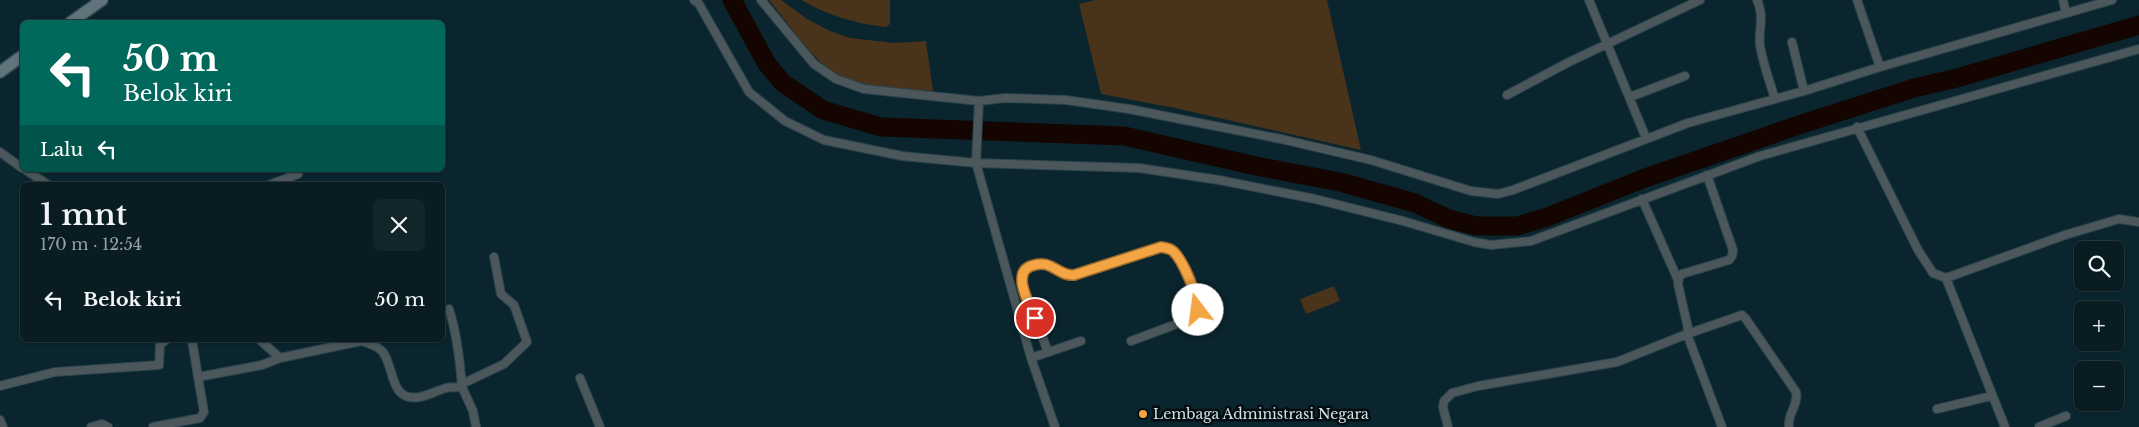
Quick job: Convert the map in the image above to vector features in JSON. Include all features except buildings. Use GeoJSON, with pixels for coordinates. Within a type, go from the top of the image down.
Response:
{"type":"FeatureCollection","features":[{"type":"Feature","properties":{"kind":"main road"},"geometry":{"type":"LineString","coordinates":[[74,20],[102,0]]}},
{"type":"Feature","properties":{"kind":"main road"},"geometry":{"type":"LineString","coordinates":[[0,72],[20,57]]}},
{"type":"Feature","properties":{"kind":"street"},"geometry":{"type":"LineString","coordinates":[[694,0],[703,11],[749,92],[785,121],[824,140],[902,156],[976,163],[1139,168],[1218,180],[1315,199],[1491,246],[1531,242],[1760,156],[2139,48]]}},
{"type":"Feature","properties":{"kind":"street"},"geometry":{"type":"LineString","coordinates":[[761,0],[814,64],[836,79],[864,89],[979,100],[1005,98],[1066,100],[1129,109],[1281,138],[1371,160],[1472,191],[1498,194],[1513,190],[1688,122],[1804,91],[2112,0]]}},
{"type":"Feature","properties":{"kind":"street"},"geometry":{"type":"LineString","coordinates":[[1589,0],[1646,138]]}},
{"type":"Feature","properties":{"kind":"street"},"geometry":{"type":"LineString","coordinates":[[1507,95],[1565,64],[1700,0]]}},
{"type":"Feature","properties":{"kind":"street"},"geometry":{"type":"LineString","coordinates":[[1757,0],[1762,16],[1759,38],[1775,99]]}},
{"type":"Feature","properties":{"kind":"street"},"geometry":{"type":"LineString","coordinates":[[1857,0],[1880,67]]}},
{"type":"Feature","properties":{"kind":"street"},"geometry":{"type":"LineString","coordinates":[[2063,0],[2066,13]]}},
{"type":"Feature","properties":{"kind":"street"},"geometry":{"type":"LineString","coordinates":[[1792,42],[1804,91]]}},
{"type":"Feature","properties":{"kind":"street"},"geometry":{"type":"LineString","coordinates":[[1630,97],[1686,76]]}},
{"type":"Feature","properties":{"kind":"street"},"geometry":{"type":"LineString","coordinates":[[979,100],[976,163],[1031,358],[1054,427]]}},
{"type":"Feature","properties":{"kind":"street"},"geometry":{"type":"LineString","coordinates":[[1857,127],[1928,267],[1933,273],[1946,278],[2065,234],[2119,219],[2139,222]]}},
{"type":"Feature","properties":{"kind":"street"},"geometry":{"type":"LineString","coordinates":[[0,152],[20,167]]}},
{"type":"Feature","properties":{"kind":"street"},"geometry":{"type":"LineString","coordinates":[[29,172],[44,182]]}},
{"type":"Feature","properties":{"kind":"street"},"geometry":{"type":"LineString","coordinates":[[277,182],[298,174]]}},
{"type":"Feature","properties":{"kind":"street"},"geometry":{"type":"LineString","coordinates":[[1678,280],[1682,274],[1729,260],[1732,256],[1733,250],[1707,175]]}},
{"type":"Feature","properties":{"kind":"street"},"geometry":{"type":"LineString","coordinates":[[1642,199],[1678,280],[1688,328],[1687,334],[1722,427]]}},
{"type":"Feature","properties":{"kind":"street"},"geometry":{"type":"LineString","coordinates":[[1048,352],[1022,283],[1022,273],[1025,269],[1042,264],[1053,267],[1064,275],[1074,275],[1161,247],[1168,248],[1178,257],[1196,295],[1198,310],[1190,319],[1131,341]]}},
{"type":"Feature","properties":{"kind":"street"},"geometry":{"type":"LineString","coordinates":[[364,342],[382,351],[388,361],[395,384],[401,394],[408,398],[462,386],[504,364],[527,342],[514,305],[501,294],[494,257]]}},
{"type":"Feature","properties":{"kind":"street"},"geometry":{"type":"LineString","coordinates":[[1946,278],[1991,396],[2005,427]]}},
{"type":"Feature","properties":{"kind":"street"},"geometry":{"type":"LineString","coordinates":[[449,309],[455,328],[457,350],[462,370],[462,386],[474,411],[476,427]]}},
{"type":"Feature","properties":{"kind":"street"},"geometry":{"type":"LineString","coordinates":[[1448,427],[1443,407],[1444,401],[1452,393],[1478,386],[1576,371],[1617,362],[1687,334],[1739,316],[1746,318],[1796,392],[1797,398],[1790,414],[1789,427]]}},
{"type":"Feature","properties":{"kind":"street"},"geometry":{"type":"LineString","coordinates":[[1031,358],[1081,341]]}},
{"type":"Feature","properties":{"kind":"street"},"geometry":{"type":"LineString","coordinates":[[0,386],[55,372],[160,365],[160,345],[164,342]]}},
{"type":"Feature","properties":{"kind":"street"},"geometry":{"type":"LineString","coordinates":[[153,427],[200,418],[204,412],[192,342]]}},
{"type":"Feature","properties":{"kind":"street"},"geometry":{"type":"LineString","coordinates":[[262,342],[280,358]]}},
{"type":"Feature","properties":{"kind":"street"},"geometry":{"type":"LineString","coordinates":[[198,377],[262,365],[280,358],[356,342]]}},
{"type":"Feature","properties":{"kind":"street"},"geometry":{"type":"LineString","coordinates":[[580,378],[600,427]]}},
{"type":"Feature","properties":{"kind":"street"},"geometry":{"type":"LineString","coordinates":[[1937,409],[1991,396]]}},
{"type":"Feature","properties":{"kind":"street"},"geometry":{"type":"LineString","coordinates":[[2039,427],[2066,416]]}},
{"type":"Feature","properties":{"kind":"street"},"geometry":{"type":"LineString","coordinates":[[0,420],[3,427]]}},
{"type":"Feature","properties":{"kind":"street"},"geometry":{"type":"LineString","coordinates":[[91,427],[102,424],[108,427]]}},
{"type":"Feature","properties":{"kind":"shaded area"},"geometry":{"type":"Polygon","coordinates":[[[769,0],[781,0],[807,19],[830,31],[850,38],[894,43],[926,41],[933,91],[872,86],[849,81],[839,76],[810,51],[769,0]]]}},
{"type":"Feature","properties":{"kind":"shaded area"},"geometry":{"type":"Polygon","coordinates":[[[801,0],[890,0],[890,24],[886,27],[864,24],[831,14],[801,0]]]}},
{"type":"Feature","properties":{"kind":"shaded area"},"geometry":{"type":"Polygon","coordinates":[[[1095,0],[1327,0],[1361,150],[1175,108],[1101,94],[1079,4],[1095,0]]]}},
{"type":"Feature","properties":{"kind":"shaded area"},"geometry":{"type":"Polygon","coordinates":[[[1334,286],[1340,301],[1306,314],[1300,299],[1334,286]]]}},
{"type":"Feature","properties":{"kind":"waterway"},"geometry":{"type":"LineString","coordinates":[[732,0],[767,64],[783,83],[823,110],[881,127],[1124,136],[1256,166],[1340,182],[1415,203],[1449,219],[1476,226],[1517,226],[1547,217],[1645,178],[1805,123],[1914,88],[1957,78],[2139,25]]}},
{"type":"Feature","properties":{"kind":"place","name":"Lembaga Administrasi Negara"},"geometry":{"type":"Point","coordinates":[1143,414]}},
{"type":"Feature","properties":{"kind":"route"},"geometry":{"type":"LineString","coordinates":[[1035,318],[1022,283],[1022,273],[1025,269],[1042,264],[1053,267],[1064,275],[1069,276],[1161,247],[1168,248],[1178,257],[1196,295],[1198,310]]}}]}
